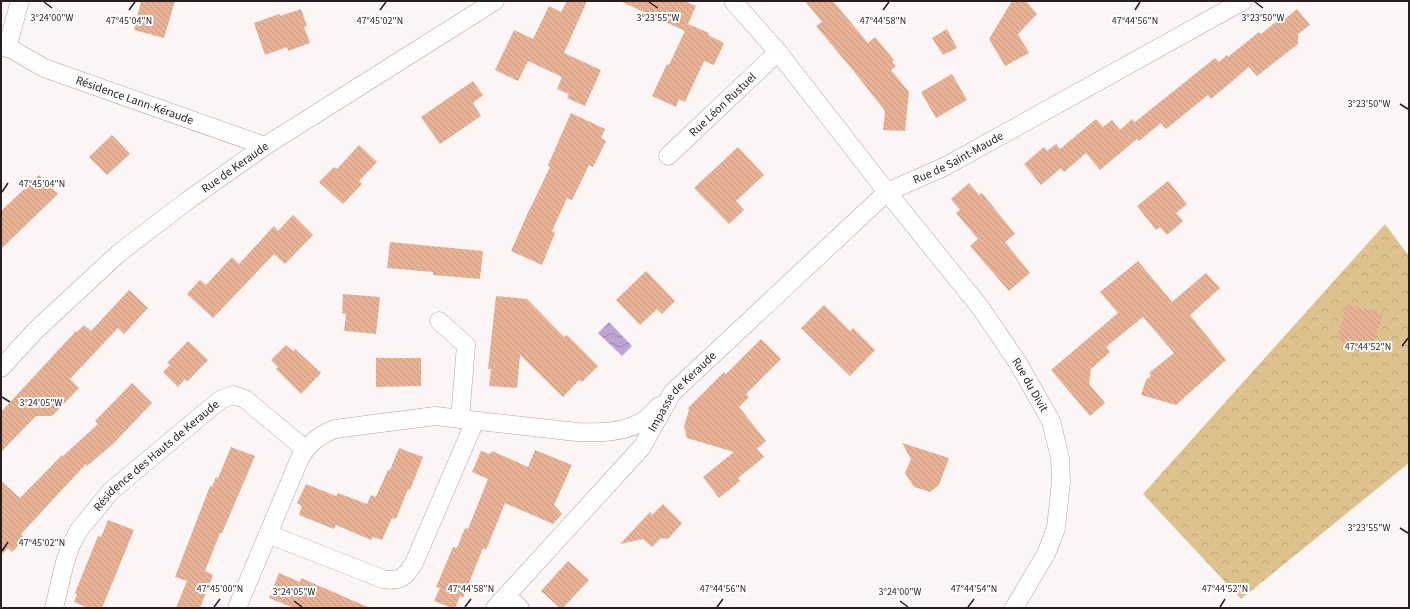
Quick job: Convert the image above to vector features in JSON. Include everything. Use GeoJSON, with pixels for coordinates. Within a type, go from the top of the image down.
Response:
{"type":"FeatureCollection","features":[{"type":"Feature","properties":{"kind":"street","name":"Résidence Lann-Kéraude"},"geometry":{"type":"LineString","coordinates":[[20,1],[4,45],[44,68],[266,146]]}},
{"type":"Feature","properties":{"kind":"street","name":"Rue de Keraude"},"geometry":{"type":"LineString","coordinates":[[1,368],[36,330],[119,253],[187,201],[266,146],[495,1]]}},
{"type":"Feature","properties":{"kind":"street"},"geometry":{"type":"LineString","coordinates":[[733,1],[778,52],[887,192]]}},
{"type":"Feature","properties":{"kind":"street","name":"Rue de Saint-Maude"},"geometry":{"type":"LineString","coordinates":[[887,192],[946,166],[1243,1]]}},
{"type":"Feature","properties":{"kind":"street","name":"Rue Léon Rustuel"},"geometry":{"type":"LineString","coordinates":[[668,156],[778,52]]}},
{"type":"Feature","properties":{"kind":"street","name":"Impasse de Keraude"},"geometry":{"type":"LineString","coordinates":[[501,602],[642,447],[672,393],[887,192]]}},
{"type":"Feature","properties":{"kind":"street","name":"Rue du Divit"},"geometry":{"type":"LineString","coordinates":[[887,192],[980,307],[1018,363],[1051,421],[1060,458],[1061,482],[1056,528],[1046,554],[1014,608]]}},
{"type":"Feature","properties":{"kind":"street"},"geometry":{"type":"LineString","coordinates":[[268,534],[383,579],[392,581],[401,578],[408,572],[414,563],[467,420],[466,345],[439,321]]}},
{"type":"Feature","properties":{"kind":"street"},"geometry":{"type":"LineString","coordinates":[[237,608],[300,458],[305,449],[325,432],[335,429],[435,416],[576,432],[612,432],[645,420],[672,393]]}},
{"type":"Feature","properties":{"kind":"street","name":"Résidence des Hauts de Keraude"},"geometry":{"type":"LineString","coordinates":[[54,608],[68,553],[79,530],[111,491],[220,400],[233,395],[245,399],[305,449]]}},
{"type":"Feature","properties":{"kind":"street"},"geometry":{"type":"LineString","coordinates":[[501,602],[520,608]]}},
{"type":"Feature","properties":{"kind":"green space"},"geometry":{"type":"Polygon","coordinates":[[[1385,224],[1409,256],[1409,463],[1241,599],[1143,494],[1385,224]]]}},
{"type":"Feature","properties":{"kind":"water"},"geometry":{"type":"Polygon","coordinates":[[[609,322],[632,346],[622,356],[598,333],[609,322]]]}},
{"type":"Feature","properties":{"kind":"building"},"geometry":{"type":"Polygon","coordinates":[[[141,1],[175,1],[164,38],[134,30],[141,1]]]}},
{"type":"Feature","properties":{"kind":"building"},"geometry":{"type":"Polygon","coordinates":[[[567,1],[587,1],[564,53],[601,70],[585,106],[567,98],[569,94],[557,89],[562,77],[528,61],[518,81],[495,70],[514,30],[533,39],[549,6],[561,12],[567,1]]]}},
{"type":"Feature","properties":{"kind":"building"},"geometry":{"type":"Polygon","coordinates":[[[620,1],[684,1],[696,6],[688,24],[709,33],[708,35],[724,43],[714,65],[704,61],[685,102],[679,99],[676,107],[652,96],[685,31],[620,1]]]}},
{"type":"Feature","properties":{"kind":"building"},"geometry":{"type":"Polygon","coordinates":[[[805,1],[833,1],[868,43],[875,37],[894,60],[892,62],[896,66],[891,70],[909,92],[905,131],[883,130],[885,111],[816,26],[822,22],[805,1]]]}},
{"type":"Feature","properties":{"kind":"building"},"geometry":{"type":"Polygon","coordinates":[[[1012,1],[1026,1],[1037,14],[1018,34],[1029,53],[1005,66],[989,39],[1012,1]]]}},
{"type":"Feature","properties":{"kind":"building"},"geometry":{"type":"Polygon","coordinates":[[[301,9],[307,26],[304,27],[310,43],[288,51],[287,47],[265,55],[254,23],[279,14],[280,16],[301,9]]]}},
{"type":"Feature","properties":{"kind":"building"},"geometry":{"type":"Polygon","coordinates":[[[1297,9],[1310,25],[1298,34],[1298,44],[1257,76],[1249,67],[1211,99],[1208,95],[1166,129],[1161,123],[1139,141],[1137,139],[1100,170],[1086,153],[1064,172],[1061,168],[1041,185],[1024,164],[1044,147],[1047,151],[1056,144],[1060,149],[1096,119],[1103,127],[1112,120],[1120,130],[1132,119],[1135,122],[1215,58],[1219,62],[1227,55],[1228,57],[1259,32],[1261,34],[1278,20],[1280,23],[1297,9]]]}},
{"type":"Feature","properties":{"kind":"building"},"geometry":{"type":"Polygon","coordinates":[[[947,29],[957,48],[943,55],[932,38],[947,29]]]}},
{"type":"Feature","properties":{"kind":"building"},"geometry":{"type":"Polygon","coordinates":[[[952,74],[967,100],[936,118],[921,92],[952,74]]]}},
{"type":"Feature","properties":{"kind":"building"},"geometry":{"type":"Polygon","coordinates":[[[473,81],[483,95],[473,103],[481,116],[440,144],[421,117],[473,81]]]}},
{"type":"Feature","properties":{"kind":"building"},"geometry":{"type":"Polygon","coordinates":[[[571,113],[605,129],[601,138],[606,141],[593,167],[589,165],[572,200],[567,198],[552,231],[555,233],[542,265],[511,251],[550,167],[548,165],[571,113]]]}},
{"type":"Feature","properties":{"kind":"building"},"geometry":{"type":"Polygon","coordinates":[[[112,135],[130,154],[107,175],[89,157],[112,135]]]}},
{"type":"Feature","properties":{"kind":"building"},"geometry":{"type":"Polygon","coordinates":[[[359,145],[377,162],[359,181],[362,184],[343,204],[319,182],[334,167],[337,169],[359,145]]]}},
{"type":"Feature","properties":{"kind":"building"},"geometry":{"type":"Polygon","coordinates":[[[738,147],[764,175],[736,201],[744,210],[729,224],[694,188],[738,147]]]}},
{"type":"Feature","properties":{"kind":"building"},"geometry":{"type":"Polygon","coordinates":[[[39,175],[58,194],[1,249],[1,211],[39,175]]]}},
{"type":"Feature","properties":{"kind":"building"},"geometry":{"type":"Polygon","coordinates":[[[1168,181],[1187,204],[1176,213],[1183,221],[1167,235],[1160,227],[1156,230],[1137,206],[1168,181]]]}},
{"type":"Feature","properties":{"kind":"building"},"geometry":{"type":"Polygon","coordinates":[[[969,183],[979,195],[982,193],[1015,234],[1005,242],[1030,273],[1009,291],[970,246],[978,239],[956,213],[960,210],[951,199],[969,183]]]}},
{"type":"Feature","properties":{"kind":"building"},"geometry":{"type":"Polygon","coordinates":[[[293,215],[313,235],[285,264],[274,254],[213,318],[187,294],[200,280],[206,285],[232,257],[239,264],[274,226],[278,231],[293,215]]]}},
{"type":"Feature","properties":{"kind":"building"},"geometry":{"type":"Polygon","coordinates":[[[390,242],[483,251],[480,279],[433,275],[433,272],[387,268],[390,242]]]}},
{"type":"Feature","properties":{"kind":"building"},"geometry":{"type":"Polygon","coordinates":[[[1138,261],[1172,302],[1206,273],[1220,288],[1190,315],[1226,360],[1176,405],[1141,395],[1146,380],[1151,376],[1149,373],[1174,353],[1143,317],[1106,347],[1110,352],[1091,369],[1089,384],[1105,403],[1090,416],[1051,370],[1118,313],[1100,292],[1138,261]]]}},
{"type":"Feature","properties":{"kind":"building"},"geometry":{"type":"Polygon","coordinates":[[[646,271],[675,301],[662,314],[657,309],[640,325],[616,300],[646,271]]]}},
{"type":"Feature","properties":{"kind":"building"},"geometry":{"type":"Polygon","coordinates":[[[129,290],[148,308],[124,334],[118,328],[70,379],[79,388],[52,416],[36,416],[1,452],[1,412],[76,331],[77,332],[84,325],[91,331],[129,290]]]}},
{"type":"Feature","properties":{"kind":"building"},"geometry":{"type":"Polygon","coordinates":[[[343,294],[380,297],[376,334],[344,331],[346,314],[342,313],[343,294]]]}},
{"type":"Feature","properties":{"kind":"building"},"geometry":{"type":"Polygon","coordinates":[[[496,296],[527,299],[564,337],[567,335],[598,366],[582,382],[579,380],[563,397],[520,355],[517,388],[489,386],[491,369],[488,369],[496,296]]]}},
{"type":"Feature","properties":{"kind":"building"},"geometry":{"type":"Polygon","coordinates":[[[1347,304],[1383,313],[1373,345],[1361,352],[1345,347],[1338,335],[1347,304]]]}},
{"type":"Feature","properties":{"kind":"building"},"geometry":{"type":"Polygon","coordinates":[[[824,305],[850,331],[853,328],[875,350],[850,376],[801,328],[824,305]]]}},
{"type":"Feature","properties":{"kind":"building"},"geometry":{"type":"Polygon","coordinates":[[[761,339],[781,359],[746,394],[749,397],[739,407],[766,441],[757,449],[764,457],[738,478],[740,481],[719,498],[703,477],[734,452],[687,438],[684,426],[689,410],[688,408],[724,372],[726,374],[761,339]]]}},
{"type":"Feature","properties":{"kind":"building"},"geometry":{"type":"Polygon","coordinates":[[[188,341],[208,360],[187,382],[185,379],[178,387],[163,372],[170,365],[167,363],[188,341]]]}},
{"type":"Feature","properties":{"kind":"building"},"geometry":{"type":"Polygon","coordinates":[[[286,345],[293,351],[295,349],[321,373],[301,394],[276,369],[278,367],[271,360],[286,345]]]}},
{"type":"Feature","properties":{"kind":"building"},"geometry":{"type":"Polygon","coordinates":[[[376,358],[421,358],[421,386],[376,387],[376,358]]]}},
{"type":"Feature","properties":{"kind":"building"},"geometry":{"type":"Polygon","coordinates":[[[132,383],[152,403],[113,444],[87,466],[86,464],[21,534],[25,539],[12,552],[8,548],[1,555],[1,481],[20,498],[62,455],[63,456],[98,424],[95,421],[132,383]]]}},
{"type":"Feature","properties":{"kind":"building"},"geometry":{"type":"Polygon","coordinates":[[[902,443],[949,458],[939,485],[930,492],[914,487],[905,473],[911,459],[902,443]]]}},
{"type":"Feature","properties":{"kind":"building"},"geometry":{"type":"Polygon","coordinates":[[[231,447],[255,456],[222,533],[220,533],[205,571],[213,575],[200,608],[176,608],[187,581],[175,577],[210,486],[212,487],[216,477],[218,478],[231,447]]]}},
{"type":"Feature","properties":{"kind":"building"},"geometry":{"type":"Polygon","coordinates":[[[399,448],[423,457],[410,490],[408,489],[396,519],[392,518],[382,540],[373,537],[371,540],[336,525],[334,529],[299,515],[302,506],[297,503],[306,484],[336,496],[338,493],[367,504],[371,495],[376,497],[388,470],[390,470],[399,448]]]}},
{"type":"Feature","properties":{"kind":"building"},"geometry":{"type":"Polygon","coordinates":[[[535,450],[572,465],[554,505],[562,514],[553,524],[505,503],[486,550],[483,548],[463,598],[460,596],[455,608],[434,601],[440,588],[436,587],[453,547],[457,548],[465,528],[468,529],[488,479],[472,472],[481,451],[490,454],[492,451],[528,467],[535,450]]]}},
{"type":"Feature","properties":{"kind":"building"},"geometry":{"type":"Polygon","coordinates":[[[663,504],[682,523],[668,539],[661,538],[652,547],[643,539],[620,544],[650,512],[652,515],[663,504]]]}},
{"type":"Feature","properties":{"kind":"building"},"geometry":{"type":"Polygon","coordinates":[[[108,520],[134,530],[102,608],[88,608],[74,602],[77,594],[75,593],[98,536],[101,537],[108,520]]]}},
{"type":"Feature","properties":{"kind":"building"},"geometry":{"type":"Polygon","coordinates":[[[568,561],[589,580],[563,608],[560,608],[541,591],[568,561]]]}},
{"type":"Feature","properties":{"kind":"building"},"geometry":{"type":"Polygon","coordinates":[[[279,573],[300,582],[301,578],[370,608],[294,608],[269,598],[279,573]]]}}]}
